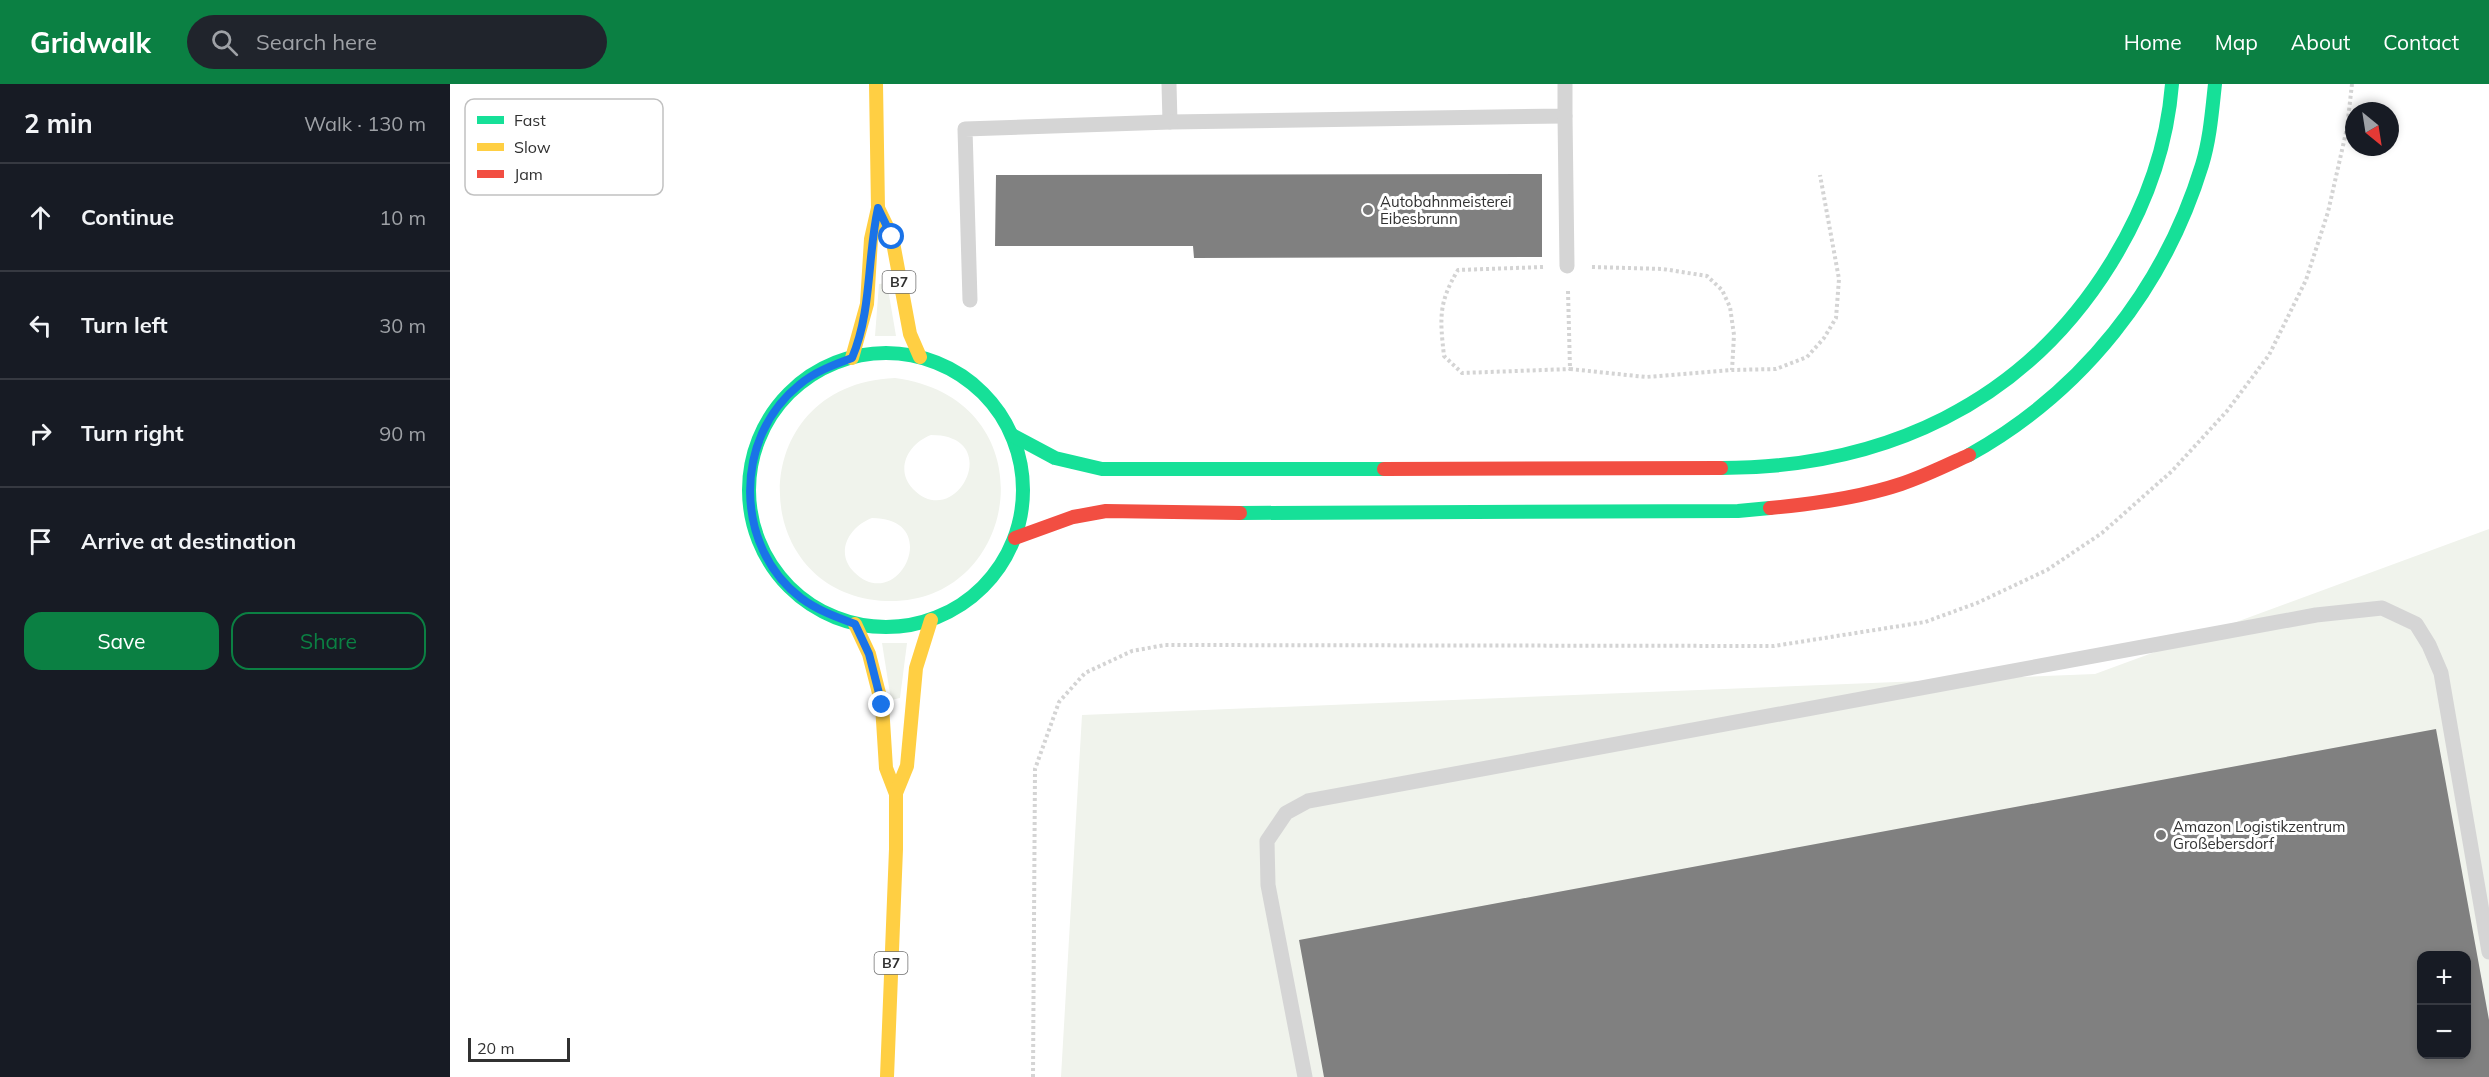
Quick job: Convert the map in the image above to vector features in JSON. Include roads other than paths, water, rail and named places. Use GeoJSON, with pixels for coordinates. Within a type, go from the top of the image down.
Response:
{"type":"FeatureCollection","features":[{"type":"Feature","properties":{"kind":"main road","name":"B7"},"geometry":{"type":"LineString","coordinates":[[852,358],[858,344],[867,304],[871,239],[878,208],[876,84]]}},
{"type":"Feature","properties":{"kind":"main road"},"geometry":{"type":"LineString","coordinates":[[1012,435],[1046,456],[1067,464],[1102,469],[1743,468],[1795,464],[1876,447],[1916,433],[1977,403],[2029,363],[2083,306],[2102,281],[2146,194],[2159,159],[2172,84]]}},
{"type":"Feature","properties":{"kind":"main road"},"geometry":{"type":"LineString","coordinates":[[1015,538],[1073,517],[1106,511],[1296,514],[1738,511],[1852,498],[1921,477],[1988,444],[2042,406],[2079,375],[2125,320],[2147,290],[2166,257],[2189,202],[2208,135],[2215,84]]}},
{"type":"Feature","properties":{"kind":"main road","name":"B7"},"geometry":{"type":"LineString","coordinates":[[878,208],[892,237],[910,334],[920,357]]}},
{"type":"Feature","properties":{"kind":"main road"},"geometry":{"type":"LineString","coordinates":[[886,354],[920,357],[944,365],[965,378],[984,394],[1000,414],[1012,435],[1020,460],[1023,486],[1021,512],[1015,538],[1004,560],[973,596],[931,620],[880,627],[855,624],[826,613],[801,597],[779,576],[763,550],[753,522],[749,492],[752,462],[762,433],[777,407],[798,385],[824,369],[852,358],[886,354]]}},
{"type":"Feature","properties":{"kind":"main road","name":"B7"},"geometry":{"type":"LineString","coordinates":[[896,794],[907,766],[916,668],[931,620]]}},
{"type":"Feature","properties":{"kind":"main road","name":"B7"},"geometry":{"type":"LineString","coordinates":[[855,624],[869,654],[882,705],[886,768],[896,794],[887,1077]]}},
{"type":"Feature","properties":{"kind":"lane"},"geometry":{"type":"LineString","coordinates":[[1169,84],[1170,122]]}},
{"type":"Feature","properties":{"kind":"lane"},"geometry":{"type":"LineString","coordinates":[[1565,84],[1567,266]]}},
{"type":"Feature","properties":{"kind":"lane"},"geometry":{"type":"LineString","coordinates":[[970,300],[965,129],[1170,122],[1565,116]]}},
{"type":"Feature","properties":{"kind":"lane"},"geometry":{"type":"LineString","coordinates":[[1305,1077],[1268,885],[1267,841],[1286,813],[1308,801],[2316,615],[2382,608],[2416,624],[2429,645],[2441,673],[2489,952]]}},
{"type":"Feature","properties":{"kind":"place","name":"Autobahnmeisterei Eibesbrunn"},"geometry":{"type":"Point","coordinates":[1368,210]}},
{"type":"Feature","properties":{"kind":"place","name":"Amazon Logistikzentrum Großebersdorf"},"geometry":{"type":"Point","coordinates":[2161,835]}}]}
